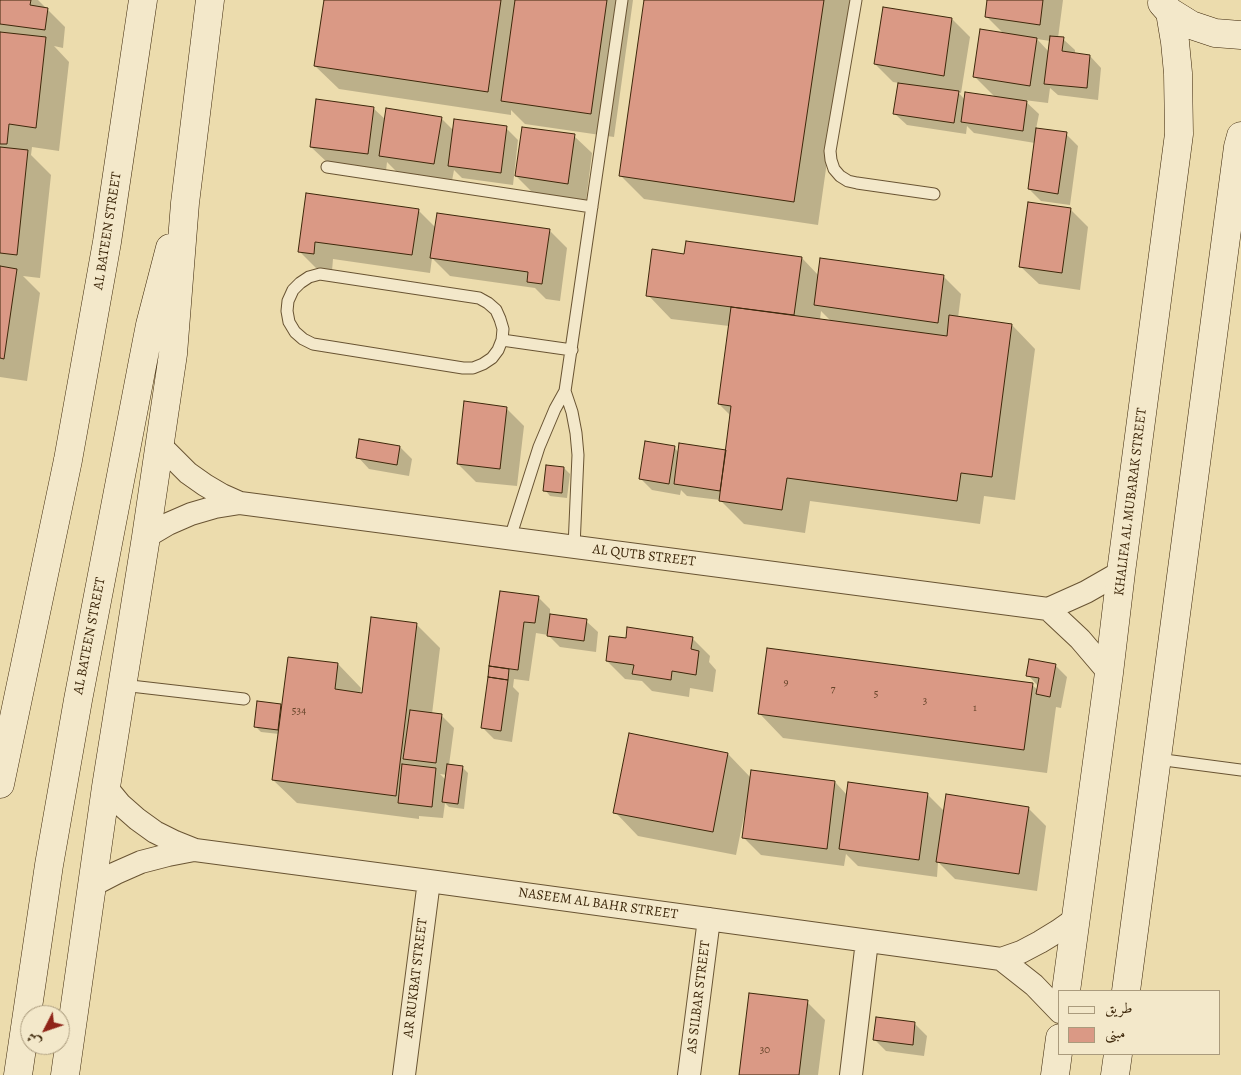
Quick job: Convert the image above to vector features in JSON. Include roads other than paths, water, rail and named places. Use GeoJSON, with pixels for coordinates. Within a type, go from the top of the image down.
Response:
{"type":"FeatureCollection","features":[{"type":"Feature","properties":{"kind":"main road","name":"AL BATEEN STREET"},"geometry":{"type":"LineString","coordinates":[[65,1075],[91,886],[173,354],[185,203],[210,0]]}},
{"type":"Feature","properties":{"kind":"main road","name":"AL BATEEN STREET"},"geometry":{"type":"LineString","coordinates":[[0,784],[3,752],[71,441],[107,242],[139,4]]}},
{"type":"Feature","properties":{"kind":"main road"},"geometry":{"type":"LineString","coordinates":[[1164,6],[1191,25],[1215,33],[1241,35]]}},
{"type":"Feature","properties":{"kind":"main road","name":"KHALIFA AL MUBARAK STREET"},"geometry":{"type":"LineString","coordinates":[[1066,990],[1179,134],[1178,73],[1175,42],[1164,6]]}},
{"type":"Feature","properties":{"kind":"main road"},"geometry":{"type":"LineString","coordinates":[[1126,990],[1241,136]]}},
{"type":"Feature","properties":{"kind":"main road","name":"AL BATEEN STREET"},"geometry":{"type":"LineString","coordinates":[[18,1075],[49,866],[76,710],[142,366],[160,284],[185,203]]}},
{"type":"Feature","properties":{"kind":"main road"},"geometry":{"type":"LineString","coordinates":[[1055,1075],[1058,1053]]}},
{"type":"Feature","properties":{"kind":"main road"},"geometry":{"type":"LineString","coordinates":[[1115,1075],[1118,1055]]}},
{"type":"Feature","properties":{"kind":"street","name":"AL QUTB STREET"},"geometry":{"type":"LineString","coordinates":[[160,445],[188,473],[210,488],[240,503]]}},
{"type":"Feature","properties":{"kind":"street","name":"AL QUTB STREET"},"geometry":{"type":"LineString","coordinates":[[146,537],[168,524],[191,514],[215,506],[240,503],[1048,609]]}},
{"type":"Feature","properties":{"kind":"street"},"geometry":{"type":"LineString","coordinates":[[1109,673],[1080,639],[1048,609],[1086,592],[1121,572]]}},
{"type":"Feature","properties":{"kind":"street","name":"NASEEM AL BAHR STREET"},"geometry":{"type":"LineString","coordinates":[[106,787],[120,804],[155,832],[195,850],[428,882],[1001,959],[1021,952],[1040,942],[1075,919]]}},
{"type":"Feature","properties":{"kind":"street","name":"NASEEM AL BAHR STREET"},"geometry":{"type":"LineString","coordinates":[[91,886],[141,862],[168,854],[195,850]]}},
{"type":"Feature","properties":{"kind":"street","name":"AR RUKBAT STREET"},"geometry":{"type":"LineString","coordinates":[[404,1075],[428,882]]}},
{"type":"Feature","properties":{"kind":"street","name":"AS SILBAR STREET"},"geometry":{"type":"LineString","coordinates":[[689,1075],[709,919]]}},
{"type":"Feature","properties":{"kind":"street"},"geometry":{"type":"LineString","coordinates":[[851,1075],[866,941]]}},
{"type":"Feature","properties":{"kind":"street"},"geometry":{"type":"LineString","coordinates":[[1001,959],[1034,985],[1058,1010]]}},
{"type":"Feature","properties":{"kind":"lane"},"geometry":{"type":"LineString","coordinates":[[510,538],[542,441],[555,409],[565,391],[622,0]]}},
{"type":"Feature","properties":{"kind":"lane"},"geometry":{"type":"LineString","coordinates":[[856,0],[830,151],[834,169],[840,176],[857,183],[934,194]]}},
{"type":"Feature","properties":{"kind":"lane"},"geometry":{"type":"LineString","coordinates":[[327,167],[592,208]]}},
{"type":"Feature","properties":{"kind":"lane"},"geometry":{"type":"LineString","coordinates":[[320,274],[479,298],[496,310],[503,329],[502,340],[492,358],[473,368],[312,344],[295,332],[287,311],[288,301],[293,290],[300,282],[320,274]]}},
{"type":"Feature","properties":{"kind":"lane"},"geometry":{"type":"LineString","coordinates":[[502,340],[572,350]]}},
{"type":"Feature","properties":{"kind":"lane"},"geometry":{"type":"LineString","coordinates":[[565,391],[576,433],[578,455],[574,547]]}},
{"type":"Feature","properties":{"kind":"lane"},"geometry":{"type":"LineString","coordinates":[[122,685],[244,699]]}},
{"type":"Feature","properties":{"kind":"lane"},"geometry":{"type":"LineString","coordinates":[[1157,759],[1241,770]]}}]}
